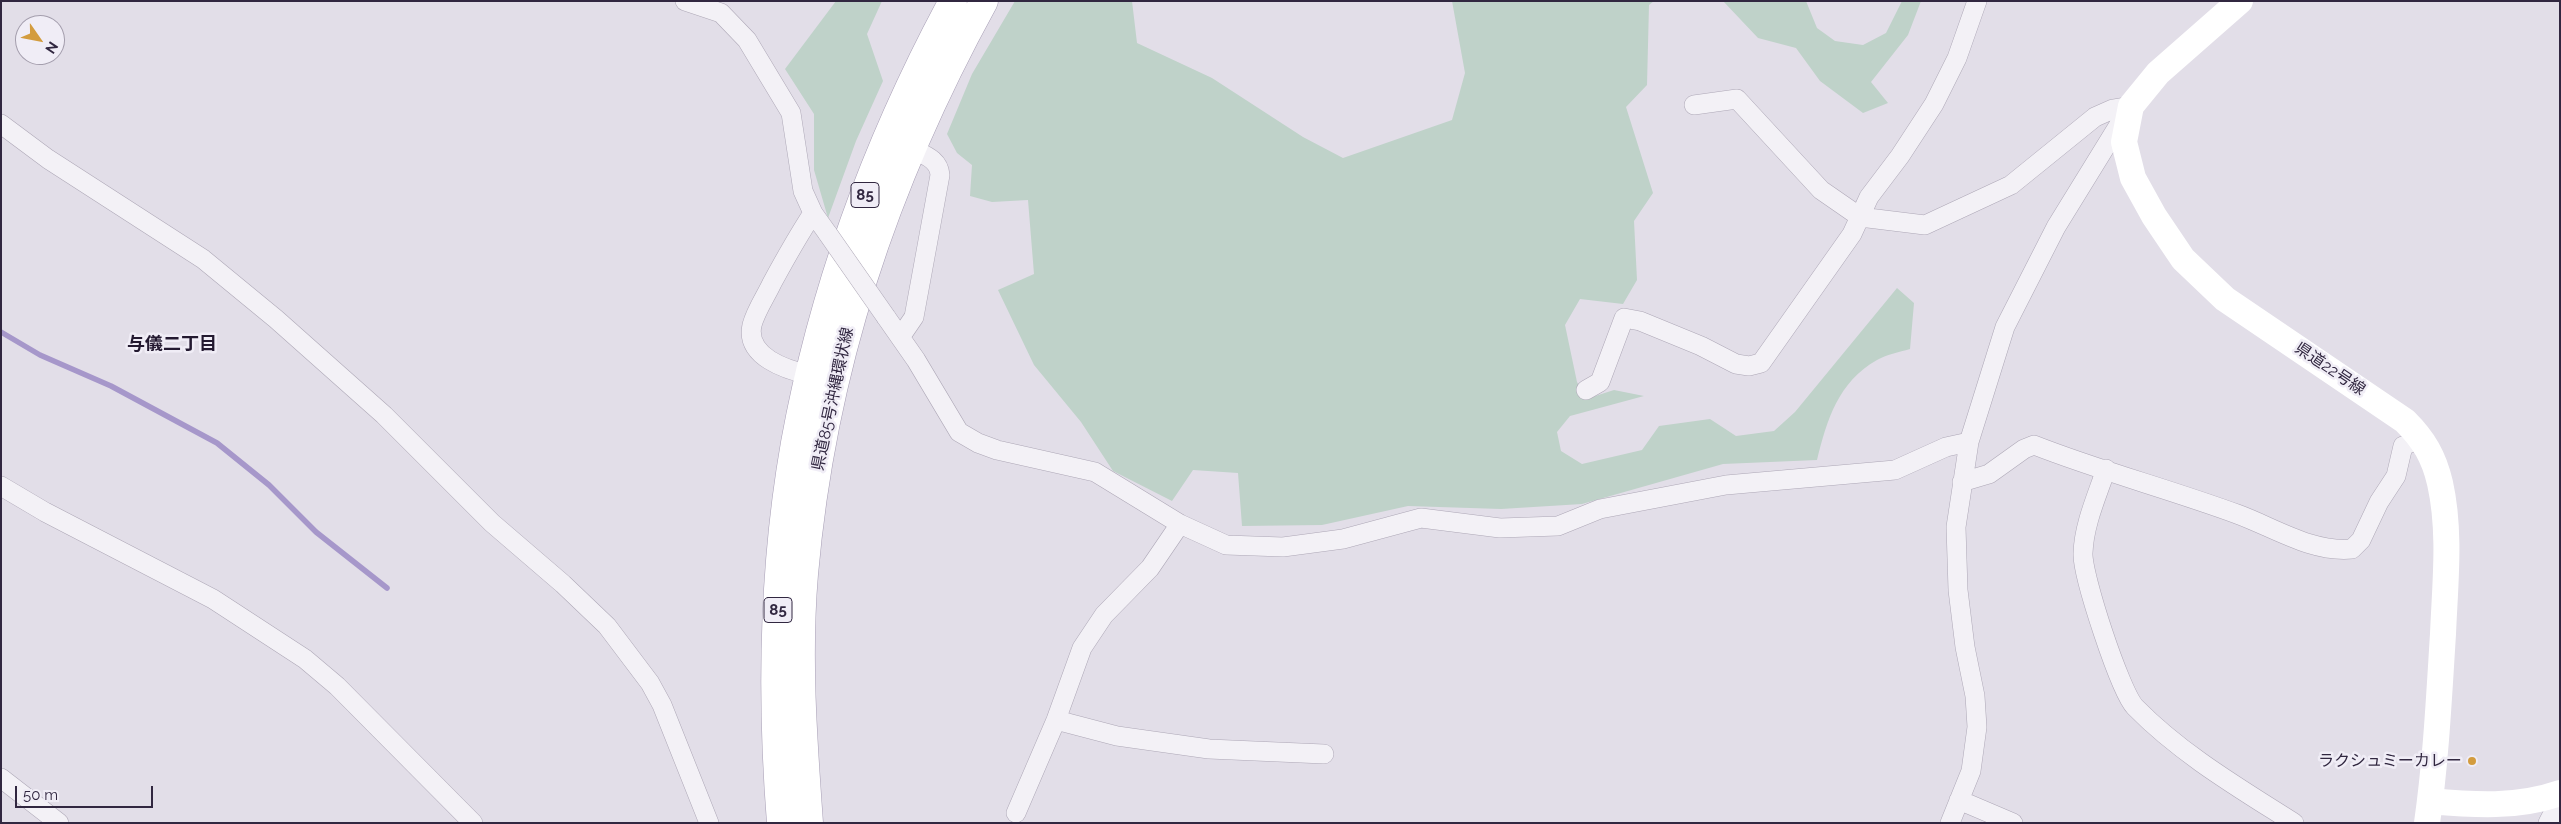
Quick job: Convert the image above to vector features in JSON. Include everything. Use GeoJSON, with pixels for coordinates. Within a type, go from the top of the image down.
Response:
{"type":"FeatureCollection","features":[{"type":"Feature","properties":{"kind":"main road","name":"県道85号沖縄環状線"},"geometry":{"type":"LineString","coordinates":[[780,823],[774,740],[779,572],[790,480],[808,387],[850,237],[882,151],[912,82],[953,1]]}},
{"type":"Feature","properties":{"kind":"main road","name":"県道85号沖縄環状線"},"geometry":{"type":"LineString","coordinates":[[809,823],[803,735],[801,656],[804,576],[811,514],[826,423],[853,308],[880,226],[932,98],[984,1]]}},
{"type":"Feature","properties":{"kind":"main road","name":"県道22号線"},"geometry":{"type":"LineString","coordinates":[[2240,1],[2158,74],[2131,106],[2124,142],[2128,164],[2133,178],[2154,216],[2183,259],[2225,299],[2387,407],[2422,438],[2440,483],[2445,518],[2446,578],[2437,739],[2428,812]]}},
{"type":"Feature","properties":{"kind":"main road"},"geometry":{"type":"LineString","coordinates":[[2428,812],[2535,802],[2560,793]]}},
{"type":"Feature","properties":{"kind":"street"},"geometry":{"type":"LineString","coordinates":[[685,1],[721,13],[747,40],[791,113],[803,191],[813,213],[886,318],[901,336],[959,432],[978,443],[997,450],[1095,472],[1180,524],[1226,545],[1283,547],[1343,539],[1421,518],[1500,528],[1558,526],[1600,509],[1726,485],[1895,470],[1946,447],[1969,442]]}},
{"type":"Feature","properties":{"kind":"street"},"geometry":{"type":"LineString","coordinates":[[1586,390],[1600,382],[1624,318],[1640,321],[1701,346],[1736,364],[1749,366],[1761,363],[1852,234],[1869,197],[1900,156],[1934,104],[1957,58],[1977,1]]}},
{"type":"Feature","properties":{"kind":"street"},"geometry":{"type":"LineString","coordinates":[[1694,105],[1737,99],[1821,190],[1860,217],[1924,224],[2011,185],[2096,117],[2113,109],[2131,106]]}},
{"type":"Feature","properties":{"kind":"street"},"geometry":{"type":"LineString","coordinates":[[1950,823],[1971,771],[1977,728],[1975,696],[1965,647],[1958,590],[1956,527],[1969,442],[2005,327],[2056,227],[2131,106]]}},
{"type":"Feature","properties":{"kind":"street"},"geometry":{"type":"LineString","coordinates":[[1,124],[48,159],[203,259],[276,319],[384,416],[492,523],[563,584],[607,626],[650,683],[658,698],[710,823]]}},
{"type":"Feature","properties":{"kind":"street"},"geometry":{"type":"LineString","coordinates":[[901,336],[914,318],[940,175],[940,166],[935,161],[911,148]]}},
{"type":"Feature","properties":{"kind":"street"},"geometry":{"type":"LineString","coordinates":[[808,387],[761,353],[755,342],[752,326],[793,245],[813,213]]}},
{"type":"Feature","properties":{"kind":"street"},"geometry":{"type":"LineString","coordinates":[[1962,482],[1989,474],[2024,448],[2034,445],[2238,514],[2313,544],[2337,550],[2352,549],[2361,540],[2379,502],[2396,476],[2404,446],[2422,438]]}},
{"type":"Feature","properties":{"kind":"street"},"geometry":{"type":"LineString","coordinates":[[2106,469],[2087,528],[2083,555],[2105,644],[2133,705],[2198,762],[2294,823]]}},
{"type":"Feature","properties":{"kind":"street"},"geometry":{"type":"LineString","coordinates":[[1,486],[45,512],[213,599],[305,659],[337,686],[473,823]]}},
{"type":"Feature","properties":{"kind":"street"},"geometry":{"type":"LineString","coordinates":[[1016,813],[1056,720],[1082,648],[1104,615],[1150,568],[1180,524]]}},
{"type":"Feature","properties":{"kind":"street"},"geometry":{"type":"LineString","coordinates":[[1056,720],[1117,736],[1209,749],[1324,754]]}},
{"type":"Feature","properties":{"kind":"street"},"geometry":{"type":"LineString","coordinates":[[1,778],[59,823]]}},
{"type":"Feature","properties":{"kind":"street"},"geometry":{"type":"LineString","coordinates":[[1959,800],[2013,823]]}},
{"type":"Feature","properties":{"kind":"street"},"geometry":{"type":"LineString","coordinates":[[2548,823],[2560,800]]}},
{"type":"Feature","properties":{"kind":"green space"},"geometry":{"type":"Polygon","coordinates":[[[836,1],[882,1],[867,34],[883,81],[856,141],[828,218],[814,170],[814,114],[785,69],[836,1]]]}},
{"type":"Feature","properties":{"kind":"green space"},"geometry":{"type":"Polygon","coordinates":[[[1015,1],[1132,1],[1137,43],[1212,78],[1303,137],[1343,158],[1452,120],[1465,73],[1452,1],[1654,1],[1649,5],[1647,85],[1626,107],[1653,193],[1634,221],[1637,280],[1623,304],[1580,299],[1565,325],[1577,382],[1586,399],[1614,390],[1644,396],[1570,416],[1557,432],[1561,451],[1582,464],[1642,450],[1659,426],[1710,419],[1736,436],[1774,431],[1795,412],[1897,288],[1914,303],[1910,349],[1877,360],[1853,379],[1836,403],[1825,431],[1817,460],[1723,464],[1582,504],[1501,509],[1408,506],[1322,525],[1242,526],[1238,473],[1193,470],[1172,501],[1113,471],[1081,422],[1034,365],[998,290],[1034,274],[1028,200],[992,202],[970,196],[972,165],[957,153],[947,134],[972,74],[1015,1]]]}},
{"type":"Feature","properties":{"kind":"green space"},"geometry":{"type":"Polygon","coordinates":[[[1723,1],[1806,1],[1817,28],[1835,41],[1863,45],[1886,33],[1902,1],[1921,1],[1908,35],[1871,82],[1888,103],[1863,113],[1820,81],[1796,48],[1758,38],[1723,1]]]}},
{"type":"Feature","properties":{"kind":"waterway"},"geometry":{"type":"LineString","coordinates":[[1,332],[40,355],[111,386],[217,443],[269,485],[316,532],[387,588]]}},
{"type":"Feature","properties":{"kind":"place","name":"ラクシュミーカレー"},"geometry":{"type":"Point","coordinates":[2472,761]}},
{"type":"Feature","properties":{"kind":"district","name":"与儀二丁目"},"geometry":{"type":"Point","coordinates":[172,345]}}]}
